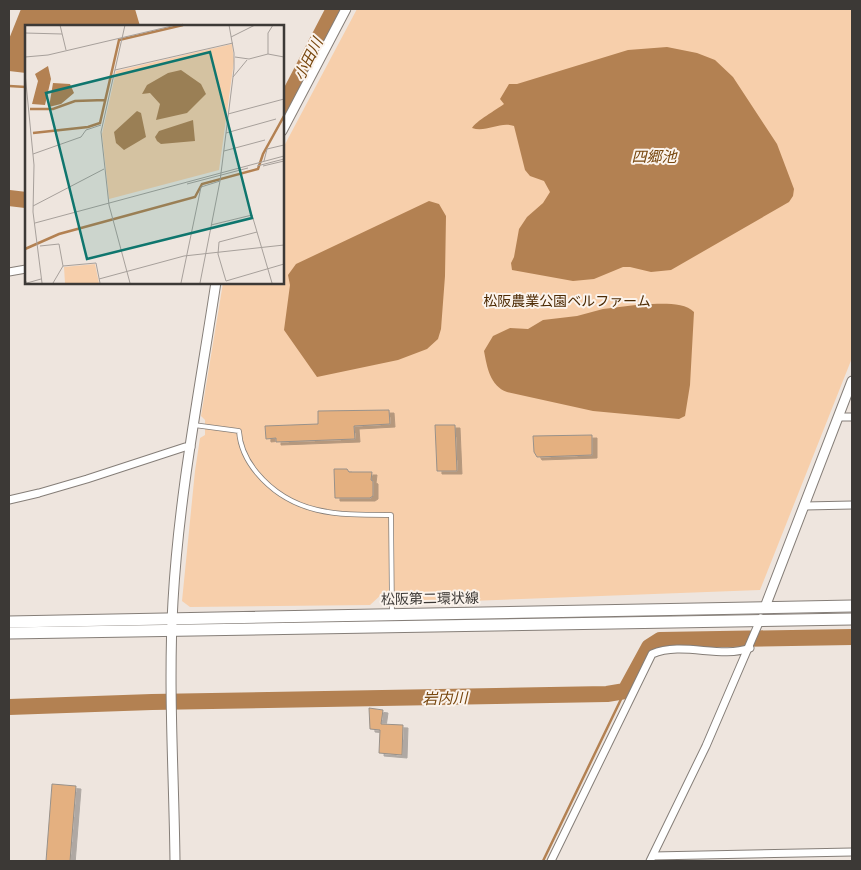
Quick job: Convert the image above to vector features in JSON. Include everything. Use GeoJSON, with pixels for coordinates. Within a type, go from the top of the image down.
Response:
{"type":"FeatureCollection","features":[{"type":"Feature","properties":{"kind":"main road","name":"松阪第二環状線"},"geometry":{"type":"LineString","coordinates":[[9,633],[392,614],[852,606]]}},
{"type":"Feature","properties":{"kind":"main road","name":"松阪第二環状線"},"geometry":{"type":"LineString","coordinates":[[9,622],[758,626],[852,619]]}},
{"type":"Feature","properties":{"kind":"street"},"geometry":{"type":"LineString","coordinates":[[284,126],[346,9]]}},
{"type":"Feature","properties":{"kind":"street"},"geometry":{"type":"LineString","coordinates":[[9,272],[25,269]]}},
{"type":"Feature","properties":{"kind":"street"},"geometry":{"type":"LineString","coordinates":[[174,861],[174,766],[171,710],[172,624],[178,543],[216,284]]}},
{"type":"Feature","properties":{"kind":"street"},"geometry":{"type":"LineString","coordinates":[[852,381],[750,648],[706,746],[652,858],[852,852]]}},
{"type":"Feature","properties":{"kind":"street"},"geometry":{"type":"LineString","coordinates":[[838,417],[852,417]]}},
{"type":"Feature","properties":{"kind":"street"},"geometry":{"type":"LineString","coordinates":[[9,500],[39,494],[185,447],[191,447]]}},
{"type":"Feature","properties":{"kind":"street"},"geometry":{"type":"LineString","coordinates":[[805,506],[852,505]]}},
{"type":"Feature","properties":{"kind":"street"},"geometry":{"type":"LineString","coordinates":[[551,861],[652,654],[664,650],[730,652],[750,648]]}},
{"type":"Feature","properties":{"kind":"lane"},"geometry":{"type":"LineString","coordinates":[[194,425],[239,431],[240,443],[253,468],[277,492],[299,505],[314,510],[344,515],[391,516],[392,614]]}},
{"type":"Feature","properties":{"kind":"green space","name":"松阪農業公園ベルファーム"},"geometry":{"type":"Polygon","coordinates":[[[357,9],[852,9],[852,358],[760,590],[415,603],[404,594],[382,594],[370,605],[190,607],[182,601],[195,471],[200,438],[205,435],[205,420],[201,416],[223,284],[284,284],[284,146],[357,9]]]}},
{"type":"Feature","properties":{"kind":"water"},"geometry":{"type":"Polygon","coordinates":[[[21,9],[135,9],[140,25],[25,25],[25,73],[9,71],[9,39],[21,9]]]}},
{"type":"Feature","properties":{"kind":"water","name":"四郷池"},"geometry":{"type":"Polygon","coordinates":[[[667,47],[697,53],[715,60],[733,77],[777,144],[794,189],[793,196],[789,202],[671,270],[651,272],[623,267],[594,279],[573,281],[512,270],[511,263],[514,257],[519,229],[527,217],[543,203],[550,192],[544,181],[530,176],[525,170],[514,126],[504,125],[477,129],[472,128],[474,125],[504,104],[500,99],[509,84],[517,84],[628,50],[667,47]]]}},
{"type":"Feature","properties":{"kind":"water"},"geometry":{"type":"Polygon","coordinates":[[[429,201],[439,204],[446,216],[445,276],[441,329],[438,339],[427,349],[398,360],[317,377],[284,330],[290,285],[288,275],[296,264],[429,201]]]}},
{"type":"Feature","properties":{"kind":"water"},"geometry":{"type":"Polygon","coordinates":[[[644,304],[684,306],[694,312],[690,385],[685,416],[679,419],[593,411],[507,392],[493,381],[490,375],[484,351],[493,336],[510,328],[528,329],[543,320],[644,304]]]}},
{"type":"Feature","properties":{"kind":"building"},"geometry":{"type":"Polygon","coordinates":[[[389,410],[390,424],[354,426],[355,439],[276,442],[276,438],[266,439],[265,426],[318,424],[318,411],[389,410]]]}},
{"type":"Feature","properties":{"kind":"building"},"geometry":{"type":"Polygon","coordinates":[[[435,425],[455,425],[457,471],[437,471],[435,425]]]}},
{"type":"Feature","properties":{"kind":"building"},"geometry":{"type":"Polygon","coordinates":[[[592,435],[592,455],[537,457],[534,452],[533,436],[592,435]]]}},
{"type":"Feature","properties":{"kind":"building"},"geometry":{"type":"Polygon","coordinates":[[[334,469],[347,469],[349,472],[372,472],[373,496],[370,498],[335,498],[334,469]]]}},
{"type":"Feature","properties":{"kind":"building"},"geometry":{"type":"Polygon","coordinates":[[[369,708],[383,710],[381,724],[403,725],[402,755],[379,753],[380,730],[370,729],[369,708]]]}},
{"type":"Feature","properties":{"kind":"building"},"geometry":{"type":"Polygon","coordinates":[[[52,784],[76,786],[70,861],[46,861],[52,784]]]}},
{"type":"Feature","properties":{"kind":"waterway","name":"小田川"},"geometry":{"type":"LineString","coordinates":[[284,105],[334,9]]}},
{"type":"Feature","properties":{"kind":"waterway"},"geometry":{"type":"LineString","coordinates":[[9,86],[25,87]]}},
{"type":"Feature","properties":{"kind":"waterway","name":"小田川"},"geometry":{"type":"LineString","coordinates":[[9,198],[25,200]]}},
{"type":"Feature","properties":{"kind":"waterway","name":"岩内川"},"geometry":{"type":"LineString","coordinates":[[9,707],[152,702],[607,694],[625,691],[649,647],[660,640],[852,637]]}},
{"type":"Feature","properties":{"kind":"waterway"},"geometry":{"type":"LineString","coordinates":[[543,861],[625,691]]}}]}
